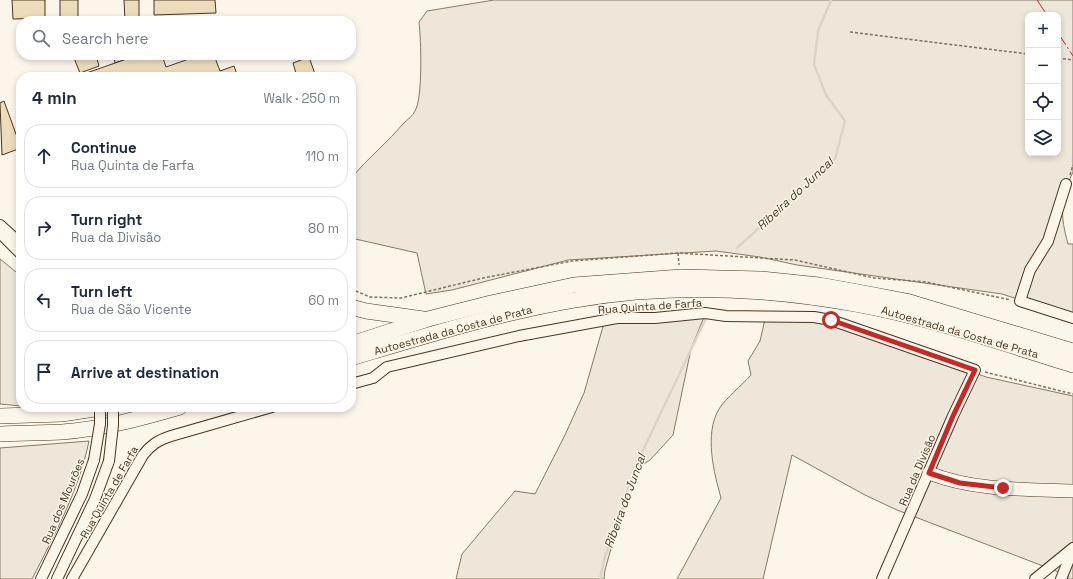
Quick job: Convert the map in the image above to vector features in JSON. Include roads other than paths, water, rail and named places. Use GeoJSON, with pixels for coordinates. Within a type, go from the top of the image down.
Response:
{"type":"FeatureCollection","features":[{"type":"Feature","properties":{"kind":"highway","name":"Autoestrada da Costa de Prata"},"geometry":{"type":"LineString","coordinates":[[356,342],[428,319],[574,285],[681,277],[761,279],[819,285],[906,302],[1073,351]]}},
{"type":"Feature","properties":{"kind":"highway","name":"Autoestrada da Costa de Prata"},"geometry":{"type":"LineString","coordinates":[[356,357],[506,314],[575,300],[635,293],[692,289],[759,291],[863,305],[905,314],[1073,365]]}},
{"type":"Feature","properties":{"kind":"highway"},"geometry":{"type":"LineString","coordinates":[[356,308],[428,319]]}},
{"type":"Feature","properties":{"kind":"highway"},"geometry":{"type":"LineString","coordinates":[[0,416],[62,414],[75,412]]}},
{"type":"Feature","properties":{"kind":"highway"},"geometry":{"type":"LineString","coordinates":[[0,434],[63,432],[100,426],[163,412]]}},
{"type":"Feature","properties":{"kind":"main road"},"geometry":{"type":"LineString","coordinates":[[929,473],[960,483],[981,486],[1073,491]]}},
{"type":"Feature","properties":{"kind":"street"},"geometry":{"type":"LineString","coordinates":[[1066,184],[1048,241],[1030,270],[1020,301],[1073,318]]}},
{"type":"Feature","properties":{"kind":"street"},"geometry":{"type":"LineString","coordinates":[[0,225],[16,239]]}},
{"type":"Feature","properties":{"kind":"street"},"geometry":{"type":"LineString","coordinates":[[0,233],[16,249]]}},
{"type":"Feature","properties":{"kind":"street","name":"Rua Quinta de Farfa"},"geometry":{"type":"LineString","coordinates":[[356,383],[373,378],[388,367],[519,336],[617,318],[655,318],[706,313],[726,316],[814,317],[831,320],[975,370]]}},
{"type":"Feature","properties":{"kind":"street","name":"Rua da Divisão"},"geometry":{"type":"LineString","coordinates":[[882,579],[953,416],[975,370]]}},
{"type":"Feature","properties":{"kind":"street","name":"Rua dos Mourões"},"geometry":{"type":"LineString","coordinates":[[41,579],[82,494],[94,460],[100,424],[100,412]]}},
{"type":"Feature","properties":{"kind":"street"},"geometry":{"type":"LineString","coordinates":[[57,579],[95,499],[108,461],[113,425],[113,412]]}},
{"type":"Feature","properties":{"kind":"street","name":"Rua Quinta de Farfa"},"geometry":{"type":"LineString","coordinates":[[72,579],[143,455],[150,446],[159,439],[255,412]]}},
{"type":"Feature","properties":{"kind":"street"},"geometry":{"type":"LineString","coordinates":[[1035,579],[1073,548]]}},
{"type":"Feature","properties":{"kind":"street"},"geometry":{"type":"LineString","coordinates":[[1061,579],[1073,553]]}},
{"type":"Feature","properties":{"kind":"waterway","name":"Ribeira do Juncal"},"geometry":{"type":"LineString","coordinates":[[737,248],[835,159],[845,121],[826,95],[814,64],[818,31],[831,0]]}},
{"type":"Feature","properties":{"kind":"waterway","name":"Ribeira do Juncal"},"geometry":{"type":"LineString","coordinates":[[600,579],[605,556],[622,513],[634,469],[707,316]]}}]}
